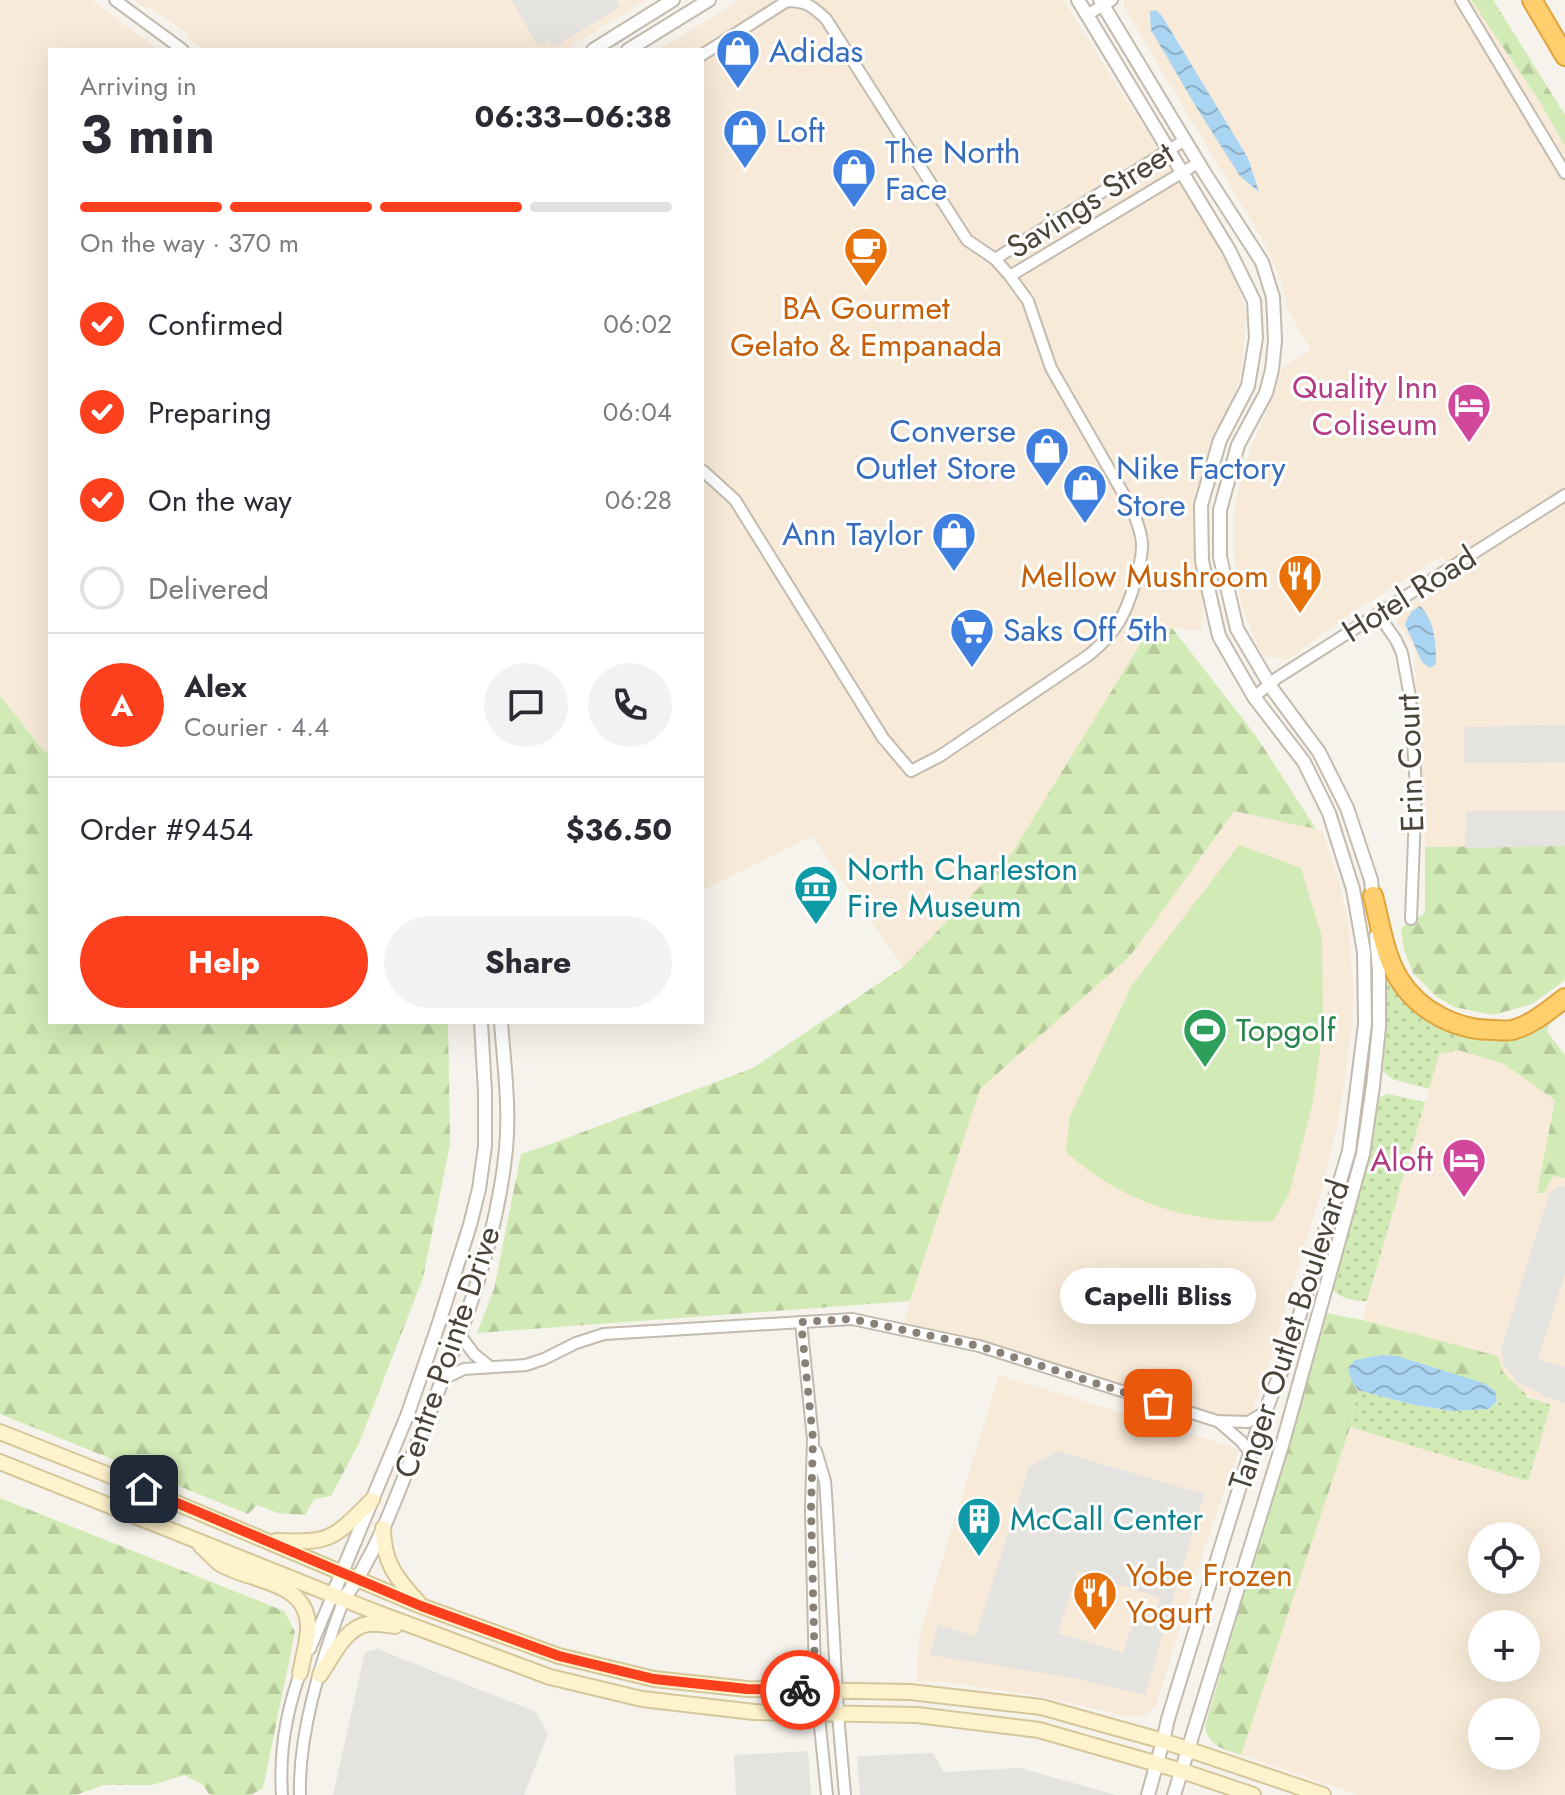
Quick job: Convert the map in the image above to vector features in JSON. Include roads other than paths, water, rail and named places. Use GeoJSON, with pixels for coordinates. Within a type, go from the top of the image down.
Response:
{"type":"FeatureCollection","features":[{"type":"Feature","properties":{"kind":"highway"},"geometry":{"type":"LineString","coordinates":[[1532,0],[1565,56]]}},
{"type":"Feature","properties":{"kind":"highway"},"geometry":{"type":"LineString","coordinates":[[1373,896],[1397,977],[1412,996],[1446,1021],[1478,1030],[1511,1030],[1537,1019],[1565,998]]}},
{"type":"Feature","properties":{"kind":"main road"},"geometry":{"type":"LineString","coordinates":[[0,1432],[421,1606],[559,1656],[654,1679],[747,1689],[910,1692],[1041,1707],[1163,1741],[1323,1795]]}},
{"type":"Feature","properties":{"kind":"main road"},"geometry":{"type":"LineString","coordinates":[[0,1462],[421,1630],[550,1677],[642,1699],[754,1712],[917,1715],[1039,1730],[1253,1795]]}},
{"type":"Feature","properties":{"kind":"main road"},"geometry":{"type":"LineString","coordinates":[[268,1541],[311,1543],[326,1540],[343,1529],[372,1500]]}},
{"type":"Feature","properties":{"kind":"main road"},"geometry":{"type":"LineString","coordinates":[[383,1528],[385,1553],[392,1570],[421,1606]]}},
{"type":"Feature","properties":{"kind":"main road"},"geometry":{"type":"LineString","coordinates":[[195,1540],[220,1563],[286,1589],[300,1600],[308,1628],[300,1673]]}},
{"type":"Feature","properties":{"kind":"main road"},"geometry":{"type":"LineString","coordinates":[[320,1675],[344,1638],[356,1628],[377,1624],[421,1630]]}},
{"type":"Feature","properties":{"kind":"street"},"geometry":{"type":"LineString","coordinates":[[115,0],[180,48]]}},
{"type":"Feature","properties":{"kind":"street"},"geometry":{"type":"LineString","coordinates":[[596,48],[673,0]]}},
{"type":"Feature","properties":{"kind":"street"},"geometry":{"type":"LineString","coordinates":[[631,48],[709,0]]}},
{"type":"Feature","properties":{"kind":"street","name":"Tanger Outlet Boulevard"},"geometry":{"type":"LineString","coordinates":[[1078,0],[1229,250],[1254,301],[1256,338],[1248,386],[1220,440],[1201,505],[1202,561],[1219,636],[1254,697],[1304,762],[1329,813],[1353,889],[1364,952],[1365,1024],[1349,1151],[1287,1357],[1250,1452],[1168,1719],[1148,1795]]}},
{"type":"Feature","properties":{"kind":"street"},"geometry":{"type":"LineString","coordinates":[[1461,0],[1565,173]]}},
{"type":"Feature","properties":{"kind":"street"},"geometry":{"type":"LineString","coordinates":[[704,54],[787,1],[801,1],[826,19],[967,240],[995,259],[1028,301],[1051,368],[1131,507],[1142,544],[1140,565],[1121,619],[1104,642],[940,756],[911,771],[883,738],[735,500],[704,473]]}},
{"type":"Feature","properties":{"kind":"street"},"geometry":{"type":"LineString","coordinates":[[1087,15],[1105,2]]}},
{"type":"Feature","properties":{"kind":"street","name":"Tanger Outlet Boulevard"},"geometry":{"type":"LineString","coordinates":[[1105,2],[1198,163],[1262,262],[1273,297],[1275,340],[1272,370],[1266,393],[1238,445],[1220,510],[1220,557],[1237,629],[1269,684],[1319,752],[1347,808],[1371,880],[1379,971],[1379,1027],[1363,1154],[1283,1442],[1174,1795]]}},
{"type":"Feature","properties":{"kind":"street","name":"Savings Street"},"geometry":{"type":"LineString","coordinates":[[995,259],[1185,140]]}},
{"type":"Feature","properties":{"kind":"street","name":"Savings Street"},"geometry":{"type":"LineString","coordinates":[[1010,276],[1198,163]]}},
{"type":"Feature","properties":{"kind":"street","name":"Hotel Road"},"geometry":{"type":"LineString","coordinates":[[1254,697],[1269,684],[1565,495]]}},
{"type":"Feature","properties":{"kind":"street","name":"Erin Court"},"geometry":{"type":"LineString","coordinates":[[1378,614],[1402,653],[1410,697],[1416,787],[1411,919]]}},
{"type":"Feature","properties":{"kind":"street","name":"Centre Pointe Drive"},"geometry":{"type":"LineString","coordinates":[[339,1596],[342,1572],[407,1416],[479,1189],[485,1146],[481,1024]]}},
{"type":"Feature","properties":{"kind":"street","name":"Centre Pointe Drive"},"geometry":{"type":"LineString","coordinates":[[339,1596],[358,1579],[383,1528],[460,1335],[484,1262],[498,1205],[506,1147],[501,1024]]}},
{"type":"Feature","properties":{"kind":"street"},"geometry":{"type":"LineString","coordinates":[[443,1379],[464,1369],[526,1365],[604,1334],[852,1319],[979,1346],[1217,1421],[1248,1422],[1265,1412]]}},
{"type":"Feature","properties":{"kind":"street"},"geometry":{"type":"LineString","coordinates":[[801,1322],[813,1439],[811,1509],[815,1677],[827,1795]]}},
{"type":"Feature","properties":{"kind":"street"},"geometry":{"type":"LineString","coordinates":[[460,1335],[474,1354],[490,1367]]}},
{"type":"Feature","properties":{"kind":"street"},"geometry":{"type":"LineString","coordinates":[[1217,1421],[1250,1452]]}},
{"type":"Feature","properties":{"kind":"street"},"geometry":{"type":"LineString","coordinates":[[813,1439],[825,1481],[845,1795]]}},
{"type":"Feature","properties":{"kind":"street"},"geometry":{"type":"LineString","coordinates":[[282,1795],[280,1776],[285,1730],[300,1673],[339,1596]]}},
{"type":"Feature","properties":{"kind":"street"},"geometry":{"type":"LineString","coordinates":[[300,1795],[303,1745],[339,1596]]}},
{"type":"Feature","properties":{"kind":"water"},"geometry":{"type":"Polygon","coordinates":[[[1156,10],[1248,158],[1259,192],[1240,176],[1151,30],[1150,12],[1156,10]]]}},
{"type":"Feature","properties":{"kind":"water"},"geometry":{"type":"Polygon","coordinates":[[[1420,606],[1432,626],[1435,641],[1436,664],[1430,668],[1422,662],[1405,624],[1411,612],[1420,606]]]}},
{"type":"Feature","properties":{"kind":"water"},"geometry":{"type":"Polygon","coordinates":[[[1381,1355],[1397,1356],[1486,1384],[1495,1391],[1497,1401],[1489,1409],[1451,1411],[1358,1390],[1348,1368],[1355,1360],[1381,1355]]]}},
{"type":"Feature","properties":{"kind":"place","name":"Adidas"},"geometry":{"type":"Point","coordinates":[738,90]}},
{"type":"Feature","properties":{"kind":"place","name":"Loft"},"geometry":{"type":"Point","coordinates":[745,170]}},
{"type":"Feature","properties":{"kind":"place","name":"The North Face"},"geometry":{"type":"Point","coordinates":[854,209]}},
{"type":"Feature","properties":{"kind":"place","name":"BA Gourmet Gelato & Empanada"},"geometry":{"type":"Point","coordinates":[866,288]}},
{"type":"Feature","properties":{"kind":"place","name":"Quality Inn Coliseum"},"geometry":{"type":"Point","coordinates":[1469,444]}},
{"type":"Feature","properties":{"kind":"place","name":"Converse Outlet Store"},"geometry":{"type":"Point","coordinates":[1047,488]}},
{"type":"Feature","properties":{"kind":"place","name":"Nike Factory Store"},"geometry":{"type":"Point","coordinates":[1085,525]}},
{"type":"Feature","properties":{"kind":"place","name":"Ann Taylor"},"geometry":{"type":"Point","coordinates":[954,573]}},
{"type":"Feature","properties":{"kind":"place","name":"Mellow Mushroom"},"geometry":{"type":"Point","coordinates":[1300,615]}},
{"type":"Feature","properties":{"kind":"place","name":"Saks Off 5th"},"geometry":{"type":"Point","coordinates":[972,669]}},
{"type":"Feature","properties":{"kind":"place","name":"North Charleston Fire Museum"},"geometry":{"type":"Point","coordinates":[816,926]}},
{"type":"Feature","properties":{"kind":"place","name":"Topgolf"},"geometry":{"type":"Point","coordinates":[1205,1069]}},
{"type":"Feature","properties":{"kind":"place","name":"Aloft"},"geometry":{"type":"Point","coordinates":[1464,1199]}},
{"type":"Feature","properties":{"kind":"place","name":"Capelli Bliss"},"geometry":{"type":"Point","coordinates":[1158,1403]}},
{"type":"Feature","properties":{"kind":"place","name":"McCall Center"},"geometry":{"type":"Point","coordinates":[979,1558]}},
{"type":"Feature","properties":{"kind":"place","name":"Yobe Frozen Yogurt"},"geometry":{"type":"Point","coordinates":[1095,1632]}}]}
